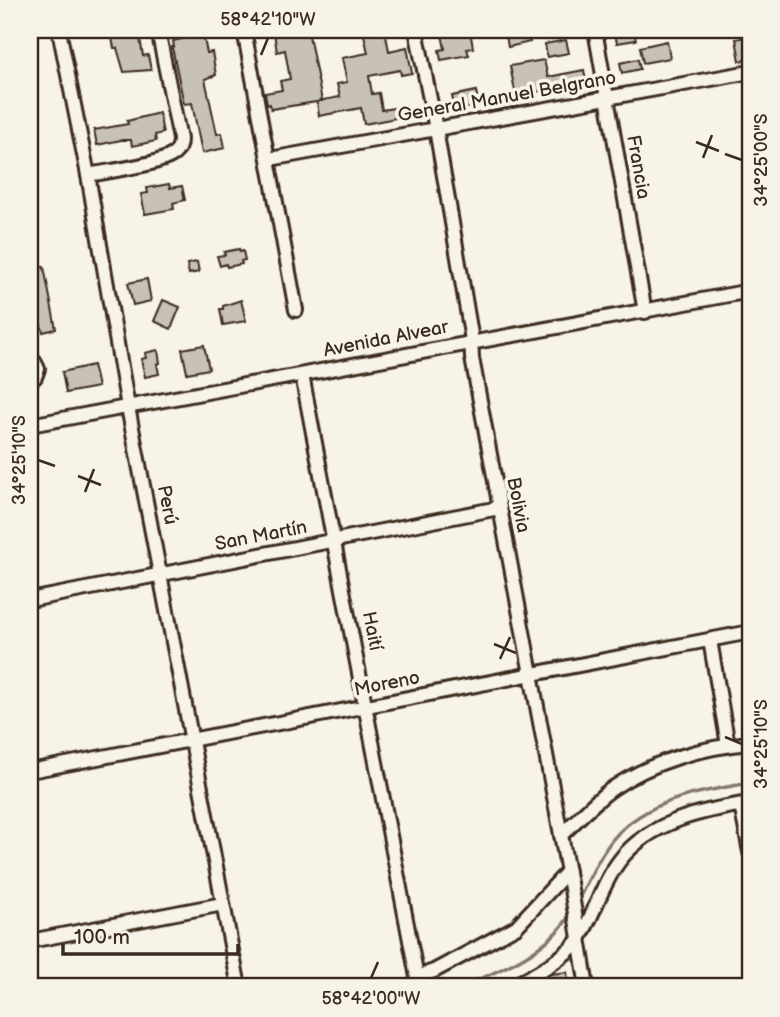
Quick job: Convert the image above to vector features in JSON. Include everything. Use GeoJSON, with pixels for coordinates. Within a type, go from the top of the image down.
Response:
{"type":"FeatureCollection","features":[{"type":"Feature","properties":{"kind":"street","name":"Perú"},"geometry":{"type":"LineString","coordinates":[[60,30],[128,407],[239,987]]}},
{"type":"Feature","properties":{"kind":"street"},"geometry":{"type":"LineString","coordinates":[[88,175],[160,160],[173,155],[179,149],[180,139],[158,30]]}},
{"type":"Feature","properties":{"kind":"street"},"geometry":{"type":"LineString","coordinates":[[244,30],[296,310]]}},
{"type":"Feature","properties":{"kind":"street","name":"Bolivia"},"geometry":{"type":"LineString","coordinates":[[416,30],[436,129],[472,358],[587,987]]}},
{"type":"Feature","properties":{"kind":"street","name":"Francia"},"geometry":{"type":"LineString","coordinates":[[595,30],[645,312]]}},
{"type":"Feature","properties":{"kind":"street","name":"General Manuel Belgrano"},"geometry":{"type":"LineString","coordinates":[[270,159],[750,72]]}},
{"type":"Feature","properties":{"kind":"street","name":"Avenida Alvear"},"geometry":{"type":"LineString","coordinates":[[30,425],[750,292]]}},
{"type":"Feature","properties":{"kind":"street"},"geometry":{"type":"LineString","coordinates":[[30,358],[38,369],[30,381]]}},
{"type":"Feature","properties":{"kind":"street","name":"Haití"},"geometry":{"type":"LineString","coordinates":[[302,375],[367,707],[416,982]]}},
{"type":"Feature","properties":{"kind":"street","name":"San Martín"},"geometry":{"type":"LineString","coordinates":[[30,600],[499,508]]}},
{"type":"Feature","properties":{"kind":"street","name":"Moreno"},"geometry":{"type":"LineString","coordinates":[[30,771],[750,632]]}},
{"type":"Feature","properties":{"kind":"street"},"geometry":{"type":"LineString","coordinates":[[710,640],[728,745]]}},
{"type":"Feature","properties":{"kind":"street"},"geometry":{"type":"LineString","coordinates":[[561,835],[614,787],[685,755],[750,743]]}},
{"type":"Feature","properties":{"kind":"street"},"geometry":{"type":"LineString","coordinates":[[510,987],[552,962],[578,934],[619,861],[651,832],[697,814],[746,804],[750,852]]}},
{"type":"Feature","properties":{"kind":"street"},"geometry":{"type":"LineString","coordinates":[[416,982],[516,927],[569,877]]}},
{"type":"Feature","properties":{"kind":"street"},"geometry":{"type":"LineString","coordinates":[[30,941],[223,904]]}},
{"type":"Feature","properties":{"kind":"building"},"geometry":{"type":"Polygon","coordinates":[[[125,30],[127,34],[139,32],[143,56],[148,55],[151,70],[124,72],[111,33],[125,30]]]}},
{"type":"Feature","properties":{"kind":"building"},"geometry":{"type":"Polygon","coordinates":[[[308,30],[322,100],[340,97],[337,84],[347,82],[342,58],[368,53],[363,30],[385,30],[389,51],[407,47],[412,73],[401,75],[400,70],[369,76],[372,94],[379,93],[382,110],[394,108],[396,118],[364,124],[361,108],[319,116],[317,102],[271,109],[270,104],[267,105],[265,93],[282,90],[280,81],[290,79],[285,50],[277,52],[274,33],[308,30]]]}},
{"type":"Feature","properties":{"kind":"building"},"geometry":{"type":"Polygon","coordinates":[[[441,30],[470,30],[473,48],[467,49],[469,55],[441,60],[439,50],[445,49],[441,30]]]}},
{"type":"Feature","properties":{"kind":"building"},"geometry":{"type":"Polygon","coordinates":[[[505,30],[528,30],[530,42],[508,47],[505,30]]]}},
{"type":"Feature","properties":{"kind":"building"},"geometry":{"type":"Polygon","coordinates":[[[614,30],[634,30],[636,40],[617,43],[614,30]]]}},
{"type":"Feature","properties":{"kind":"building"},"geometry":{"type":"Polygon","coordinates":[[[203,34],[207,53],[212,52],[216,75],[205,79],[217,134],[222,133],[225,148],[202,153],[192,103],[184,104],[172,47],[173,41],[203,34]]]}},
{"type":"Feature","properties":{"kind":"building"},"geometry":{"type":"Polygon","coordinates":[[[750,36],[750,59],[740,61],[736,39],[750,36]]]}},
{"type":"Feature","properties":{"kind":"building"},"geometry":{"type":"Polygon","coordinates":[[[566,40],[569,53],[547,57],[545,44],[566,40]]]}},
{"type":"Feature","properties":{"kind":"building"},"geometry":{"type":"Polygon","coordinates":[[[667,41],[670,58],[643,63],[640,47],[667,41]]]}},
{"type":"Feature","properties":{"kind":"building"},"geometry":{"type":"Polygon","coordinates":[[[638,59],[640,69],[622,73],[620,63],[638,59]]]}},
{"type":"Feature","properties":{"kind":"building"},"geometry":{"type":"Polygon","coordinates":[[[544,60],[548,77],[584,70],[587,88],[558,93],[557,88],[516,96],[510,66],[544,60]]]}},
{"type":"Feature","properties":{"kind":"building"},"geometry":{"type":"Polygon","coordinates":[[[476,91],[479,106],[455,110],[452,96],[476,91]]]}},
{"type":"Feature","properties":{"kind":"building"},"geometry":{"type":"Polygon","coordinates":[[[159,113],[163,133],[155,135],[156,141],[132,146],[131,140],[121,140],[97,145],[94,130],[128,124],[127,121],[159,113]]]}},
{"type":"Feature","properties":{"kind":"building"},"geometry":{"type":"Polygon","coordinates":[[[169,184],[170,188],[182,186],[185,200],[173,203],[174,209],[145,214],[141,194],[148,193],[147,188],[169,184]]]}},
{"type":"Feature","properties":{"kind":"building"},"geometry":{"type":"Polygon","coordinates":[[[239,249],[240,252],[243,251],[245,260],[241,261],[242,264],[220,266],[217,256],[239,249]]]}},
{"type":"Feature","properties":{"kind":"building"},"geometry":{"type":"Polygon","coordinates":[[[38,254],[41,267],[44,267],[56,329],[43,332],[41,325],[34,326],[31,310],[34,309],[30,291],[30,256],[38,254]]]}},
{"type":"Feature","properties":{"kind":"building"},"geometry":{"type":"Polygon","coordinates":[[[197,262],[199,272],[189,274],[187,264],[197,262]]]}},
{"type":"Feature","properties":{"kind":"building"},"geometry":{"type":"Polygon","coordinates":[[[147,279],[151,301],[133,305],[128,283],[147,279]]]}},
{"type":"Feature","properties":{"kind":"building"},"geometry":{"type":"Polygon","coordinates":[[[163,300],[180,307],[171,329],[154,321],[163,300]]]}},
{"type":"Feature","properties":{"kind":"building"},"geometry":{"type":"Polygon","coordinates":[[[241,300],[246,321],[223,325],[220,309],[241,300]]]}},
{"type":"Feature","properties":{"kind":"building"},"geometry":{"type":"Polygon","coordinates":[[[204,345],[209,369],[187,373],[182,349],[204,345]]]}},
{"type":"Feature","properties":{"kind":"building"},"geometry":{"type":"Polygon","coordinates":[[[158,350],[159,374],[145,377],[141,359],[146,358],[145,353],[158,350]]]}},
{"type":"Feature","properties":{"kind":"building"},"geometry":{"type":"Polygon","coordinates":[[[93,365],[98,387],[66,393],[62,372],[93,365]]]}},
{"type":"Feature","properties":{"kind":"building"},"geometry":{"type":"Polygon","coordinates":[[[567,972],[569,987],[537,987],[536,983],[551,974],[567,972]]]}},
{"type":"Feature","properties":{"kind":"waterway"},"geometry":{"type":"LineString","coordinates":[[578,900],[613,839],[626,825],[642,814],[676,799],[750,783]]}},
{"type":"Feature","properties":{"kind":"waterway"},"geometry":{"type":"LineString","coordinates":[[462,987],[537,949],[562,926],[571,913]]}}]}
